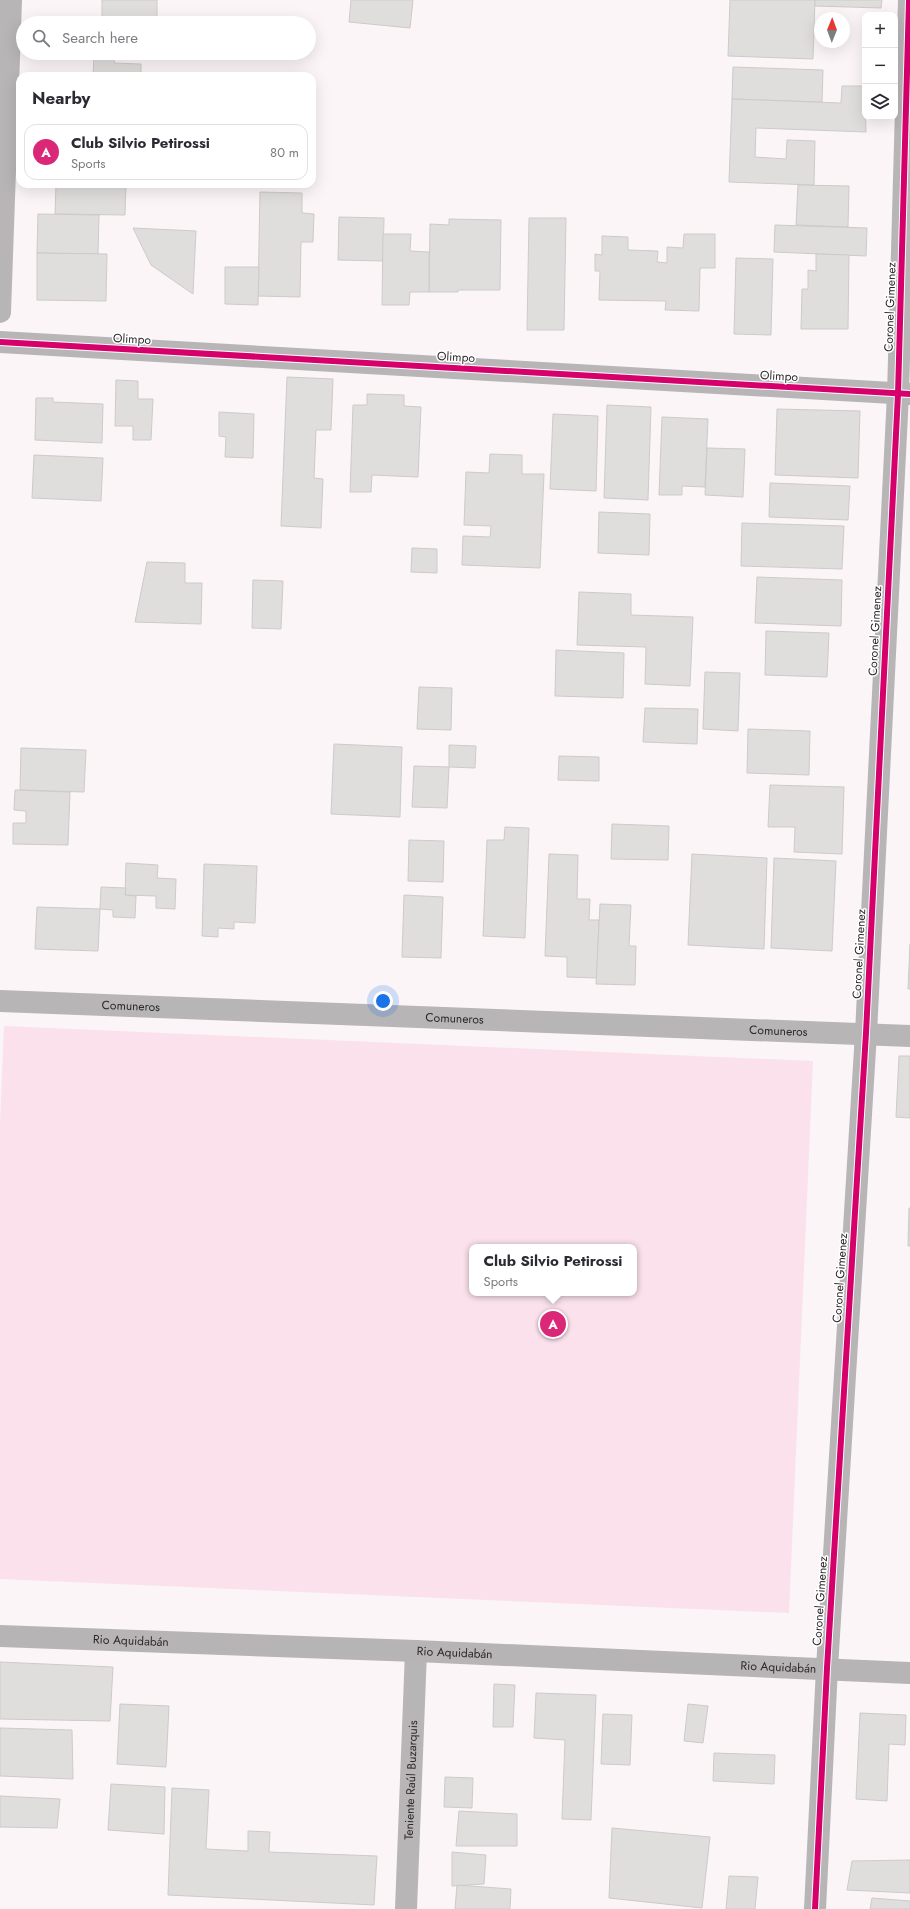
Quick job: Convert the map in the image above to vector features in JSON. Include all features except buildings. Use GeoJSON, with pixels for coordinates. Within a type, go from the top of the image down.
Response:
{"type":"FeatureCollection","features":[{"type":"Feature","properties":{"kind":"street"},"geometry":{"type":"LineString","coordinates":[[0,312],[11,0]]}},
{"type":"Feature","properties":{"kind":"street","name":"Coronel Gimenez"},"geometry":{"type":"LineString","coordinates":[[815,1909],[827,1668],[904,394],[909,0]]}},
{"type":"Feature","properties":{"kind":"street","name":"Olimpo"},"geometry":{"type":"LineString","coordinates":[[0,342],[904,394]]}},
{"type":"Feature","properties":{"kind":"street","name":"Comuneros"},"geometry":{"type":"LineString","coordinates":[[0,1001],[866,1033],[910,1036]]}},
{"type":"Feature","properties":{"kind":"street","name":"Rio Aquidabán"},"geometry":{"type":"LineString","coordinates":[[0,1636],[416,1651],[827,1668],[910,1673]]}},
{"type":"Feature","properties":{"kind":"street","name":"Teniente Raúl Buzarquis"},"geometry":{"type":"LineString","coordinates":[[406,1909],[416,1651]]}},
{"type":"Feature","properties":{"kind":"shaded area"},"geometry":{"type":"Polygon","coordinates":[[[4,1026],[813,1061],[789,1613],[0,1579],[0,1123],[4,1026]]]}},
{"type":"Feature","properties":{"kind":"cycle path"},"geometry":{"type":"LineString","coordinates":[[815,1909],[827,1668],[866,1033],[898,394],[909,0]]}},
{"type":"Feature","properties":{"kind":"cycle path"},"geometry":{"type":"LineString","coordinates":[[0,342],[910,394]]}},
{"type":"Feature","properties":{"kind":"place","name":"Club Silvio Petirossi"},"geometry":{"type":"Point","coordinates":[553,1324]}}]}
